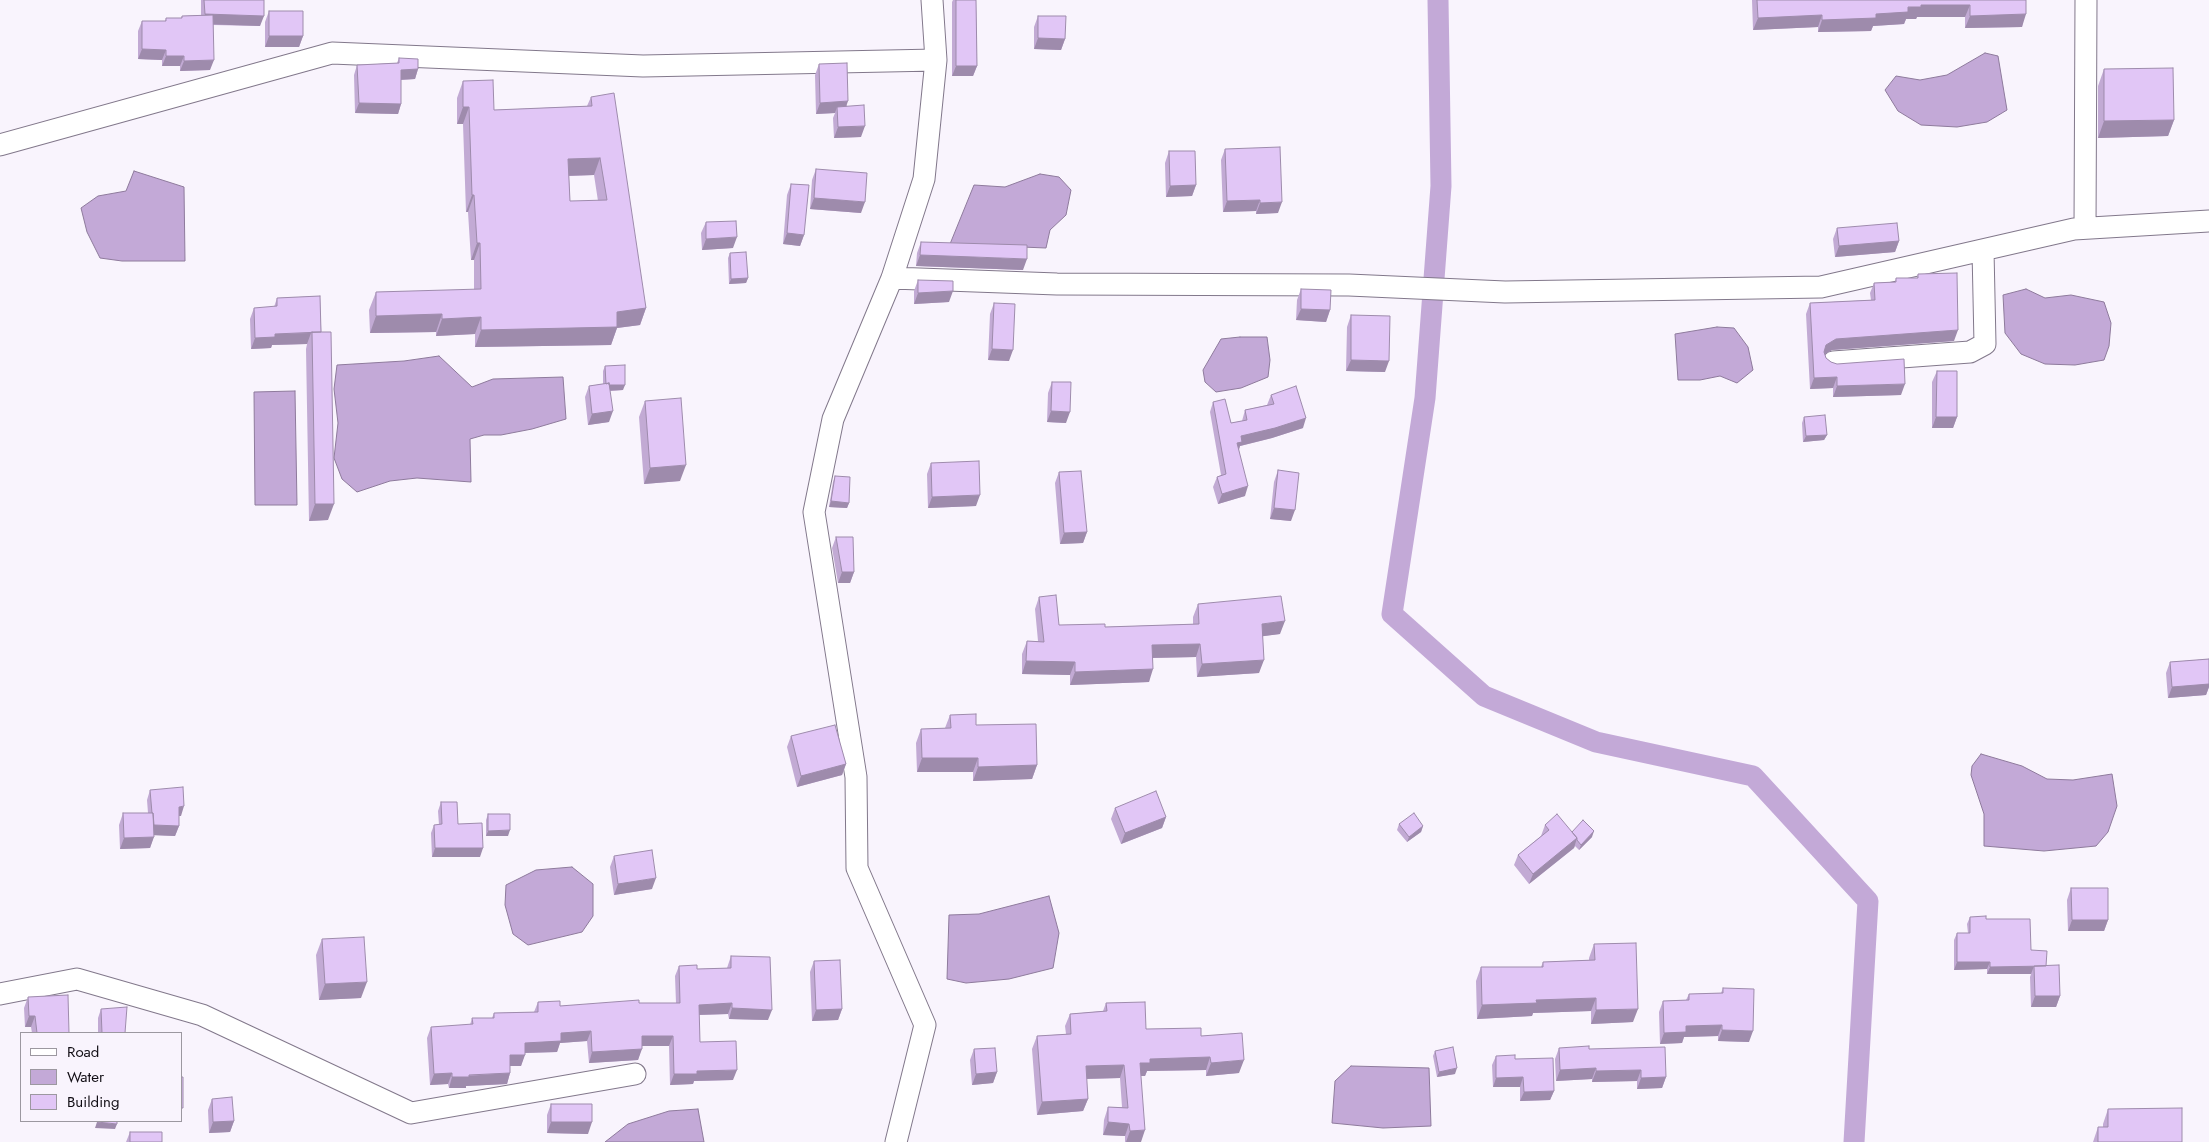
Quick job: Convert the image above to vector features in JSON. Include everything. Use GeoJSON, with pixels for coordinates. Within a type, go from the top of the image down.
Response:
{"type":"FeatureCollection","features":[{"type":"Feature","properties":{"kind":"street"},"geometry":{"type":"LineString","coordinates":[[896,1142],[925,1024],[857,868],[856,777],[814,512],[833,419],[892,278],[924,179],[936,60],[932,0]]}},
{"type":"Feature","properties":{"kind":"street"},"geometry":{"type":"LineString","coordinates":[[2085,228],[2086,0]]}},
{"type":"Feature","properties":{"kind":"street"},"geometry":{"type":"LineString","coordinates":[[0,145],[332,53],[643,66],[936,60]]}},
{"type":"Feature","properties":{"kind":"street"},"geometry":{"type":"LineString","coordinates":[[892,278],[1057,284],[1349,285],[1505,292],[1821,286],[2074,229],[2209,221]]}},
{"type":"Feature","properties":{"kind":"street"},"geometry":{"type":"LineString","coordinates":[[1834,362],[1970,352],[1985,344],[1983,250]]}},
{"type":"Feature","properties":{"kind":"street"},"geometry":{"type":"LineString","coordinates":[[0,994],[76,979],[193,1012],[410,1113],[635,1074]]}},
{"type":"Feature","properties":{"kind":"water"},"geometry":{"type":"Polygon","coordinates":[[[1985,53],[1998,56],[2007,110],[1987,122],[1957,127],[1921,125],[1898,111],[1885,90],[1896,76],[1920,80],[1947,75],[1985,53]]]}},
{"type":"Feature","properties":{"kind":"water"},"geometry":{"type":"Polygon","coordinates":[[[134,171],[184,187],[185,261],[122,261],[100,258],[87,232],[81,208],[98,196],[126,191],[134,171]]]}},
{"type":"Feature","properties":{"kind":"water"},"geometry":{"type":"Polygon","coordinates":[[[1040,174],[1059,177],[1071,190],[1066,215],[1050,230],[1046,248],[950,244],[974,185],[1005,187],[1040,174]]]}},
{"type":"Feature","properties":{"kind":"water"},"geometry":{"type":"Polygon","coordinates":[[[2026,289],[2045,298],[2071,295],[2104,302],[2111,323],[2109,346],[2104,360],[2075,365],[2045,364],[2021,354],[2005,333],[2003,295],[2026,289]]]}},
{"type":"Feature","properties":{"kind":"water"},"geometry":{"type":"Polygon","coordinates":[[[1717,327],[1734,328],[1748,347],[1753,370],[1737,383],[1720,376],[1700,380],[1678,380],[1675,334],[1717,327]]]}},
{"type":"Feature","properties":{"kind":"water"},"geometry":{"type":"Polygon","coordinates":[[[1267,337],[1270,360],[1268,377],[1241,388],[1216,392],[1205,382],[1203,370],[1221,339],[1267,337]]]}},
{"type":"Feature","properties":{"kind":"water"},"geometry":{"type":"Polygon","coordinates":[[[439,356],[472,387],[493,379],[563,377],[566,419],[532,429],[501,435],[484,435],[470,439],[471,482],[417,478],[390,481],[357,492],[342,479],[334,458],[338,423],[334,389],[337,365],[404,361],[439,356]]]}},
{"type":"Feature","properties":{"kind":"water"},"geometry":{"type":"Polygon","coordinates":[[[295,391],[297,505],[255,505],[254,392],[295,391]]]}},
{"type":"Feature","properties":{"kind":"water"},"geometry":{"type":"Polygon","coordinates":[[[1981,754],[2022,766],[2047,779],[2073,780],[2112,774],[2117,806],[2108,832],[2096,846],[2044,851],[1984,846],[1984,814],[1971,775],[1972,766],[1981,754]]]}},
{"type":"Feature","properties":{"kind":"water"},"geometry":{"type":"Polygon","coordinates":[[[572,867],[593,884],[593,916],[582,932],[528,945],[513,934],[505,905],[506,885],[536,870],[572,867]]]}},
{"type":"Feature","properties":{"kind":"water"},"geometry":{"type":"Polygon","coordinates":[[[1049,896],[1059,933],[1053,968],[1009,979],[966,983],[947,979],[949,915],[979,914],[1049,896]]]}},
{"type":"Feature","properties":{"kind":"water"},"geometry":{"type":"Polygon","coordinates":[[[1351,1066],[1429,1068],[1431,1126],[1383,1128],[1332,1123],[1335,1081],[1351,1066]]]}},
{"type":"Feature","properties":{"kind":"water"},"geometry":{"type":"Polygon","coordinates":[[[698,1109],[704,1142],[605,1142],[628,1124],[669,1111],[698,1109]]]}},
{"type":"Feature","properties":{"kind":"building"},"geometry":{"type":"Polygon","coordinates":[[[204,0],[264,0],[264,16],[205,14],[204,0]]]}},
{"type":"Feature","properties":{"kind":"building"},"geometry":{"type":"Polygon","coordinates":[[[956,0],[976,0],[977,66],[956,66],[956,0]]]}},
{"type":"Feature","properties":{"kind":"building"},"geometry":{"type":"Polygon","coordinates":[[[1757,0],[2026,0],[2026,14],[1970,16],[1970,5],[1921,5],[1921,7],[1908,7],[1908,12],[1876,14],[1876,18],[1822,20],[1822,15],[1758,18],[1757,0]]]}},
{"type":"Feature","properties":{"kind":"building"},"geometry":{"type":"Polygon","coordinates":[[[269,11],[303,11],[303,36],[269,36],[269,11]]]}},
{"type":"Feature","properties":{"kind":"building"},"geometry":{"type":"Polygon","coordinates":[[[213,15],[214,60],[184,61],[184,56],[166,56],[166,50],[142,49],[142,21],[166,21],[166,18],[213,15]]]}},
{"type":"Feature","properties":{"kind":"building"},"geometry":{"type":"Polygon","coordinates":[[[1038,16],[1066,16],[1065,39],[1038,38],[1038,16]]]}},
{"type":"Feature","properties":{"kind":"building"},"geometry":{"type":"Polygon","coordinates":[[[399,58],[418,59],[418,69],[401,70],[401,104],[359,103],[357,65],[399,63],[399,58]]]}},
{"type":"Feature","properties":{"kind":"building"},"geometry":{"type":"Polygon","coordinates":[[[847,63],[848,101],[820,103],[819,64],[847,63]]]}},
{"type":"Feature","properties":{"kind":"building"},"geometry":{"type":"Polygon","coordinates":[[[2173,68],[2174,120],[2104,121],[2104,69],[2173,68]]]}},
{"type":"Feature","properties":{"kind":"building"},"geometry":{"type":"Polygon","coordinates":[[[493,80],[494,110],[592,106],[591,97],[614,93],[646,308],[617,312],[617,327],[481,330],[481,317],[442,319],[442,314],[376,316],[376,292],[481,289],[480,243],[477,243],[474,195],[472,195],[469,107],[463,107],[463,81],[493,80]],[[600,158],[568,159],[570,201],[607,200],[600,158]]]}},
{"type":"Feature","properties":{"kind":"building"},"geometry":{"type":"Polygon","coordinates":[[[864,105],[865,126],[838,127],[837,107],[864,105]]]}},
{"type":"Feature","properties":{"kind":"building"},"geometry":{"type":"Polygon","coordinates":[[[1280,147],[1282,202],[1260,203],[1260,200],[1227,201],[1225,149],[1280,147]]]}},
{"type":"Feature","properties":{"kind":"building"},"geometry":{"type":"Polygon","coordinates":[[[1169,151],[1195,151],[1196,185],[1170,186],[1169,151]]]}},
{"type":"Feature","properties":{"kind":"building"},"geometry":{"type":"Polygon","coordinates":[[[816,169],[867,173],[865,202],[814,198],[816,169]]]}},
{"type":"Feature","properties":{"kind":"building"},"geometry":{"type":"Polygon","coordinates":[[[791,184],[809,185],[804,235],[787,233],[791,184]]]}},
{"type":"Feature","properties":{"kind":"building"},"geometry":{"type":"Polygon","coordinates":[[[736,221],[737,237],[706,239],[706,222],[736,221]]]}},
{"type":"Feature","properties":{"kind":"building"},"geometry":{"type":"Polygon","coordinates":[[[1897,223],[1899,241],[1839,246],[1837,228],[1897,223]]]}},
{"type":"Feature","properties":{"kind":"building"},"geometry":{"type":"Polygon","coordinates":[[[921,242],[1027,245],[1027,259],[920,255],[921,242]]]}},
{"type":"Feature","properties":{"kind":"building"},"geometry":{"type":"Polygon","coordinates":[[[746,252],[748,278],[731,279],[730,253],[746,252]]]}},
{"type":"Feature","properties":{"kind":"building"},"geometry":{"type":"Polygon","coordinates":[[[1957,273],[1958,330],[1836,339],[1826,345],[1824,352],[1826,358],[1837,364],[1904,359],[1905,384],[1837,386],[1837,377],[1814,378],[1810,303],[1875,300],[1874,283],[1896,282],[1896,278],[1918,278],[1918,274],[1957,273]]]}},
{"type":"Feature","properties":{"kind":"building"},"geometry":{"type":"Polygon","coordinates":[[[918,280],[953,281],[953,291],[918,293],[918,280]]]}},
{"type":"Feature","properties":{"kind":"building"},"geometry":{"type":"Polygon","coordinates":[[[1301,289],[1331,290],[1330,310],[1301,309],[1301,289]]]}},
{"type":"Feature","properties":{"kind":"building"},"geometry":{"type":"Polygon","coordinates":[[[320,296],[321,332],[275,334],[275,337],[255,338],[254,308],[277,306],[277,298],[320,296]]]}},
{"type":"Feature","properties":{"kind":"building"},"geometry":{"type":"Polygon","coordinates":[[[994,303],[1015,304],[1013,350],[992,349],[994,303]]]}},
{"type":"Feature","properties":{"kind":"building"},"geometry":{"type":"Polygon","coordinates":[[[1351,315],[1390,316],[1389,361],[1351,360],[1351,315]]]}},
{"type":"Feature","properties":{"kind":"building"},"geometry":{"type":"Polygon","coordinates":[[[312,332],[331,332],[334,504],[315,504],[312,332]]]}},
{"type":"Feature","properties":{"kind":"building"},"geometry":{"type":"Polygon","coordinates":[[[625,365],[625,385],[606,384],[605,366],[625,365]]]}},
{"type":"Feature","properties":{"kind":"building"},"geometry":{"type":"Polygon","coordinates":[[[1937,371],[1957,371],[1957,417],[1936,417],[1937,371]]]}},
{"type":"Feature","properties":{"kind":"building"},"geometry":{"type":"Polygon","coordinates":[[[1052,382],[1071,382],[1070,412],[1051,411],[1052,382]]]}},
{"type":"Feature","properties":{"kind":"building"},"geometry":{"type":"Polygon","coordinates":[[[609,383],[613,411],[592,414],[589,386],[609,383]]]}},
{"type":"Feature","properties":{"kind":"building"},"geometry":{"type":"Polygon","coordinates":[[[1296,386],[1306,418],[1241,436],[1242,442],[1237,443],[1248,486],[1222,494],[1217,477],[1226,474],[1213,402],[1225,399],[1231,423],[1247,420],[1245,410],[1274,404],[1271,395],[1296,386]]]}},
{"type":"Feature","properties":{"kind":"building"},"geometry":{"type":"Polygon","coordinates":[[[681,398],[686,465],[650,468],[645,401],[681,398]]]}},
{"type":"Feature","properties":{"kind":"building"},"geometry":{"type":"Polygon","coordinates":[[[1825,415],[1827,435],[1806,436],[1804,417],[1825,415]]]}},
{"type":"Feature","properties":{"kind":"building"},"geometry":{"type":"Polygon","coordinates":[[[979,461],[980,495],[932,497],[931,463],[979,461]]]}},
{"type":"Feature","properties":{"kind":"building"},"geometry":{"type":"Polygon","coordinates":[[[1278,470],[1299,473],[1295,510],[1274,508],[1278,470]]]}},
{"type":"Feature","properties":{"kind":"building"},"geometry":{"type":"Polygon","coordinates":[[[1081,471],[1087,532],[1064,533],[1059,472],[1081,471]]]}},
{"type":"Feature","properties":{"kind":"building"},"geometry":{"type":"Polygon","coordinates":[[[835,476],[850,477],[849,503],[831,501],[835,476]]]}},
{"type":"Feature","properties":{"kind":"building"},"geometry":{"type":"Polygon","coordinates":[[[836,537],[853,537],[854,572],[842,572],[836,537]]]}},
{"type":"Feature","properties":{"kind":"building"},"geometry":{"type":"Polygon","coordinates":[[[1056,595],[1059,625],[1105,624],[1105,627],[1199,624],[1198,604],[1281,596],[1285,621],[1262,624],[1264,660],[1202,664],[1200,644],[1152,645],[1153,669],[1075,672],[1075,662],[1026,661],[1027,641],[1044,642],[1039,597],[1056,595]]]}},
{"type":"Feature","properties":{"kind":"building"},"geometry":{"type":"Polygon","coordinates":[[[2209,659],[2209,684],[2172,687],[2170,662],[2209,659]]]}},
{"type":"Feature","properties":{"kind":"building"},"geometry":{"type":"Polygon","coordinates":[[[976,714],[976,725],[1036,724],[1037,765],[978,767],[978,758],[922,758],[921,729],[951,728],[950,715],[976,714]]]}},
{"type":"Feature","properties":{"kind":"building"},"geometry":{"type":"Polygon","coordinates":[[[835,725],[846,764],[801,776],[791,736],[835,725]]]}},
{"type":"Feature","properties":{"kind":"building"},"geometry":{"type":"Polygon","coordinates":[[[183,787],[184,806],[179,807],[179,826],[154,825],[150,790],[183,787]]]}},
{"type":"Feature","properties":{"kind":"building"},"geometry":{"type":"Polygon","coordinates":[[[1156,791],[1166,817],[1125,833],[1115,808],[1156,791]]]}},
{"type":"Feature","properties":{"kind":"building"},"geometry":{"type":"Polygon","coordinates":[[[441,802],[457,802],[458,824],[482,823],[483,848],[435,848],[434,825],[442,824],[441,802]]]}},
{"type":"Feature","properties":{"kind":"building"},"geometry":{"type":"Polygon","coordinates":[[[123,813],[153,813],[154,837],[124,838],[123,813]]]}},
{"type":"Feature","properties":{"kind":"building"},"geometry":{"type":"Polygon","coordinates":[[[1414,813],[1423,826],[1409,837],[1399,824],[1414,813]]]}},
{"type":"Feature","properties":{"kind":"building"},"geometry":{"type":"Polygon","coordinates":[[[488,814],[510,814],[510,830],[488,831],[488,814]]]}},
{"type":"Feature","properties":{"kind":"building"},"geometry":{"type":"Polygon","coordinates":[[[1557,814],[1577,838],[1533,874],[1518,855],[1549,830],[1545,825],[1557,814]]]}},
{"type":"Feature","properties":{"kind":"building"},"geometry":{"type":"Polygon","coordinates":[[[1583,820],[1594,831],[1581,845],[1572,832],[1583,820]]]}},
{"type":"Feature","properties":{"kind":"building"},"geometry":{"type":"Polygon","coordinates":[[[652,850],[656,878],[618,884],[614,856],[652,850]]]}},
{"type":"Feature","properties":{"kind":"building"},"geometry":{"type":"Polygon","coordinates":[[[2071,888],[2108,888],[2108,920],[2072,920],[2071,888]]]}},
{"type":"Feature","properties":{"kind":"building"},"geometry":{"type":"Polygon","coordinates":[[[1986,916],[1986,919],[2030,919],[2031,950],[2047,951],[2046,966],[1990,967],[1990,962],[1957,962],[1957,933],[1970,933],[1970,917],[1986,916]]]}},
{"type":"Feature","properties":{"kind":"building"},"geometry":{"type":"Polygon","coordinates":[[[364,937],[367,982],[325,984],[322,939],[364,937]]]}},
{"type":"Feature","properties":{"kind":"building"},"geometry":{"type":"Polygon","coordinates":[[[1636,943],[1638,1009],[1596,1010],[1596,998],[1536,1000],[1537,1003],[1482,1005],[1481,967],[1543,967],[1543,962],[1595,960],[1594,944],[1636,943]]]}},
{"type":"Feature","properties":{"kind":"building"},"geometry":{"type":"Polygon","coordinates":[[[731,956],[770,957],[772,1010],[732,1008],[732,1003],[699,1005],[700,1042],[736,1041],[737,1070],[697,1071],[697,1074],[674,1074],[673,1036],[642,1036],[642,1049],[592,1052],[591,1031],[561,1033],[561,1041],[525,1043],[525,1055],[510,1055],[510,1073],[469,1075],[469,1077],[452,1077],[452,1073],[434,1074],[431,1027],[473,1024],[472,1018],[494,1018],[494,1013],[538,1012],[538,1002],[560,1001],[560,1006],[639,1000],[639,1003],[680,1003],[679,966],[697,965],[697,969],[731,968],[731,956]]]}},
{"type":"Feature","properties":{"kind":"building"},"geometry":{"type":"Polygon","coordinates":[[[840,960],[842,1009],[816,1010],[814,961],[840,960]]]}},
{"type":"Feature","properties":{"kind":"building"},"geometry":{"type":"Polygon","coordinates":[[[2059,965],[2060,996],[2035,996],[2034,966],[2059,965]]]}},
{"type":"Feature","properties":{"kind":"building"},"geometry":{"type":"Polygon","coordinates":[[[1723,988],[1754,989],[1753,1031],[1722,1030],[1722,1025],[1686,1026],[1686,1032],[1664,1033],[1663,1001],[1689,1000],[1689,994],[1723,993],[1723,988]]]}},
{"type":"Feature","properties":{"kind":"building"},"geometry":{"type":"Polygon","coordinates":[[[68,995],[69,1032],[37,1032],[35,1016],[29,1016],[28,997],[68,995]]]}},
{"type":"Feature","properties":{"kind":"building"},"geometry":{"type":"Polygon","coordinates":[[[1145,1002],[1146,1029],[1201,1028],[1201,1036],[1242,1033],[1244,1060],[1211,1063],[1210,1057],[1150,1059],[1150,1063],[1140,1063],[1145,1130],[1130,1131],[1129,1124],[1108,1122],[1108,1107],[1128,1108],[1124,1065],[1086,1066],[1088,1099],[1042,1102],[1037,1036],[1071,1034],[1070,1014],[1107,1011],[1106,1003],[1145,1002]]]}},
{"type":"Feature","properties":{"kind":"building"},"geometry":{"type":"Polygon","coordinates":[[[127,1007],[125,1032],[102,1032],[101,1009],[127,1007]]]}},
{"type":"Feature","properties":{"kind":"building"},"geometry":{"type":"Polygon","coordinates":[[[1589,1046],[1589,1049],[1665,1047],[1666,1077],[1641,1078],[1641,1070],[1596,1071],[1596,1068],[1560,1070],[1559,1048],[1589,1046]]]}},
{"type":"Feature","properties":{"kind":"building"},"geometry":{"type":"Polygon","coordinates":[[[1453,1047],[1457,1068],[1439,1072],[1435,1051],[1453,1047]]]}},
{"type":"Feature","properties":{"kind":"building"},"geometry":{"type":"Polygon","coordinates":[[[995,1048],[997,1072],[976,1074],[974,1049],[995,1048]]]}},
{"type":"Feature","properties":{"kind":"building"},"geometry":{"type":"Polygon","coordinates":[[[1515,1055],[1515,1059],[1553,1058],[1554,1091],[1524,1092],[1523,1077],[1496,1078],[1496,1056],[1515,1055]]]}},
{"type":"Feature","properties":{"kind":"building"},"geometry":{"type":"Polygon","coordinates":[[[182,1077],[183,1077],[182,1108],[182,1077]]]}},
{"type":"Feature","properties":{"kind":"building"},"geometry":{"type":"Polygon","coordinates":[[[232,1097],[234,1121],[213,1122],[212,1099],[232,1097]]]}},
{"type":"Feature","properties":{"kind":"building"},"geometry":{"type":"Polygon","coordinates":[[[551,1104],[592,1104],[592,1122],[551,1122],[551,1104]]]}},
{"type":"Feature","properties":{"kind":"building"},"geometry":{"type":"Polygon","coordinates":[[[2182,1108],[2182,1142],[2098,1142],[2098,1127],[2108,1127],[2108,1109],[2182,1108]]]}},
{"type":"Feature","properties":{"kind":"building"},"geometry":{"type":"Polygon","coordinates":[[[97,1122],[117,1122],[117,1124],[97,1122]]]}},
{"type":"Feature","properties":{"kind":"building"},"geometry":{"type":"Polygon","coordinates":[[[130,1132],[162,1132],[162,1142],[130,1142],[130,1132]]]}},
{"type":"Feature","properties":{"kind":"waterway"},"geometry":{"type":"LineString","coordinates":[[1438,0],[1441,186],[1425,398],[1392,614],[1484,696],[1596,742],[1753,776],[1868,901],[1854,1142]]}}]}
